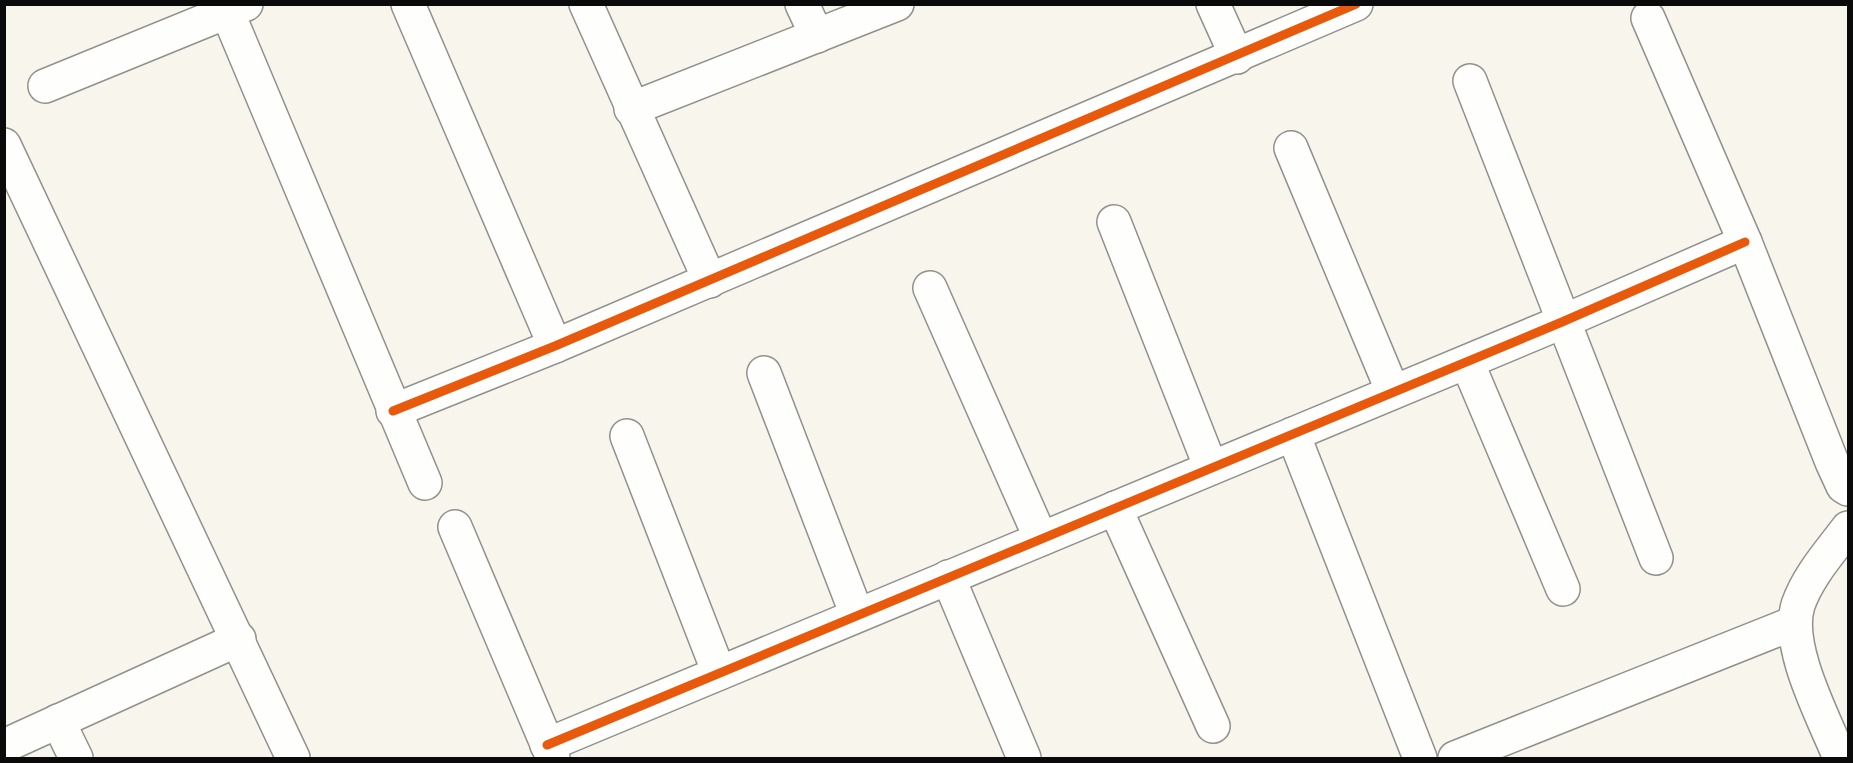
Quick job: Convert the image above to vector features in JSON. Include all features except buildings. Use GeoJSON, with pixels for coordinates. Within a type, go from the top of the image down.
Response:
{"type":"FeatureCollection","features":[{"type":"Feature","properties":{"kind":"street"},"geometry":{"type":"LineString","coordinates":[[408,4],[555,346]]}},
{"type":"Feature","properties":{"kind":"street"},"geometry":{"type":"LineString","coordinates":[[586,4],[631,109],[710,281]]}},
{"type":"Feature","properties":{"kind":"street"},"geometry":{"type":"LineString","coordinates":[[802,4],[817,36]]}},
{"type":"Feature","properties":{"kind":"street"},"geometry":{"type":"LineString","coordinates":[[631,109],[897,4]]}},
{"type":"Feature","properties":{"kind":"street"},"geometry":{"type":"LineString","coordinates":[[1213,4],[1237,57]]}},
{"type":"Feature","properties":{"kind":"street"},"geometry":{"type":"LineString","coordinates":[[393,411],[710,281],[1237,57],[1356,4]]}},
{"type":"Feature","properties":{"kind":"street"},"geometry":{"type":"LineString","coordinates":[[45,87],[233,7],[393,411],[425,483]]}},
{"type":"Feature","properties":{"kind":"street"},"geometry":{"type":"LineString","coordinates":[[1648,18],[1745,242],[1832,462],[1843,486],[1848,489]]}},
{"type":"Feature","properties":{"kind":"street"},"geometry":{"type":"LineString","coordinates":[[1470,81],[1562,322],[1656,558]]}},
{"type":"Feature","properties":{"kind":"street"},"geometry":{"type":"LineString","coordinates":[[4,145],[294,759]]}},
{"type":"Feature","properties":{"kind":"street"},"geometry":{"type":"LineString","coordinates":[[1291,148],[1393,392]]}},
{"type":"Feature","properties":{"kind":"street"},"geometry":{"type":"LineString","coordinates":[[1114,222],[1211,468]]}},
{"type":"Feature","properties":{"kind":"street"},"geometry":{"type":"LineString","coordinates":[[455,527],[550,752],[718,673],[1467,362],[1745,242]]}},
{"type":"Feature","properties":{"kind":"street"},"geometry":{"type":"LineString","coordinates":[[930,288],[1041,539]]}},
{"type":"Feature","properties":{"kind":"street"},"geometry":{"type":"LineString","coordinates":[[1467,362],[1563,589]]}},
{"type":"Feature","properties":{"kind":"street"},"geometry":{"type":"LineString","coordinates":[[764,373],[857,615]]}},
{"type":"Feature","properties":{"kind":"street"},"geometry":{"type":"LineString","coordinates":[[1293,434],[1420,759]]}},
{"type":"Feature","properties":{"kind":"street"},"geometry":{"type":"LineString","coordinates":[[627,436],[718,673]]}},
{"type":"Feature","properties":{"kind":"street"},"geometry":{"type":"LineString","coordinates":[[1115,508],[1213,726]]}},
{"type":"Feature","properties":{"kind":"street"},"geometry":{"type":"LineString","coordinates":[[1840,759],[1801,662],[1795,640],[1794,623],[1798,604],[1812,576],[1848,528]]}},
{"type":"Feature","properties":{"kind":"street"},"geometry":{"type":"LineString","coordinates":[[948,577],[1024,759]]}},
{"type":"Feature","properties":{"kind":"street"},"geometry":{"type":"LineString","coordinates":[[1455,759],[1794,623]]}},
{"type":"Feature","properties":{"kind":"street"},"geometry":{"type":"LineString","coordinates":[[8,737],[58,721],[239,639]]}},
{"type":"Feature","properties":{"kind":"street"},"geometry":{"type":"LineString","coordinates":[[58,721],[76,759]]}},
{"type":"Feature","properties":{"kind":"cycle path"},"geometry":{"type":"LineString","coordinates":[[393,411],[555,346],[1356,4]]}},
{"type":"Feature","properties":{"kind":"cycle path"},"geometry":{"type":"LineString","coordinates":[[547,745],[1562,322],[1745,242]]}}]}
